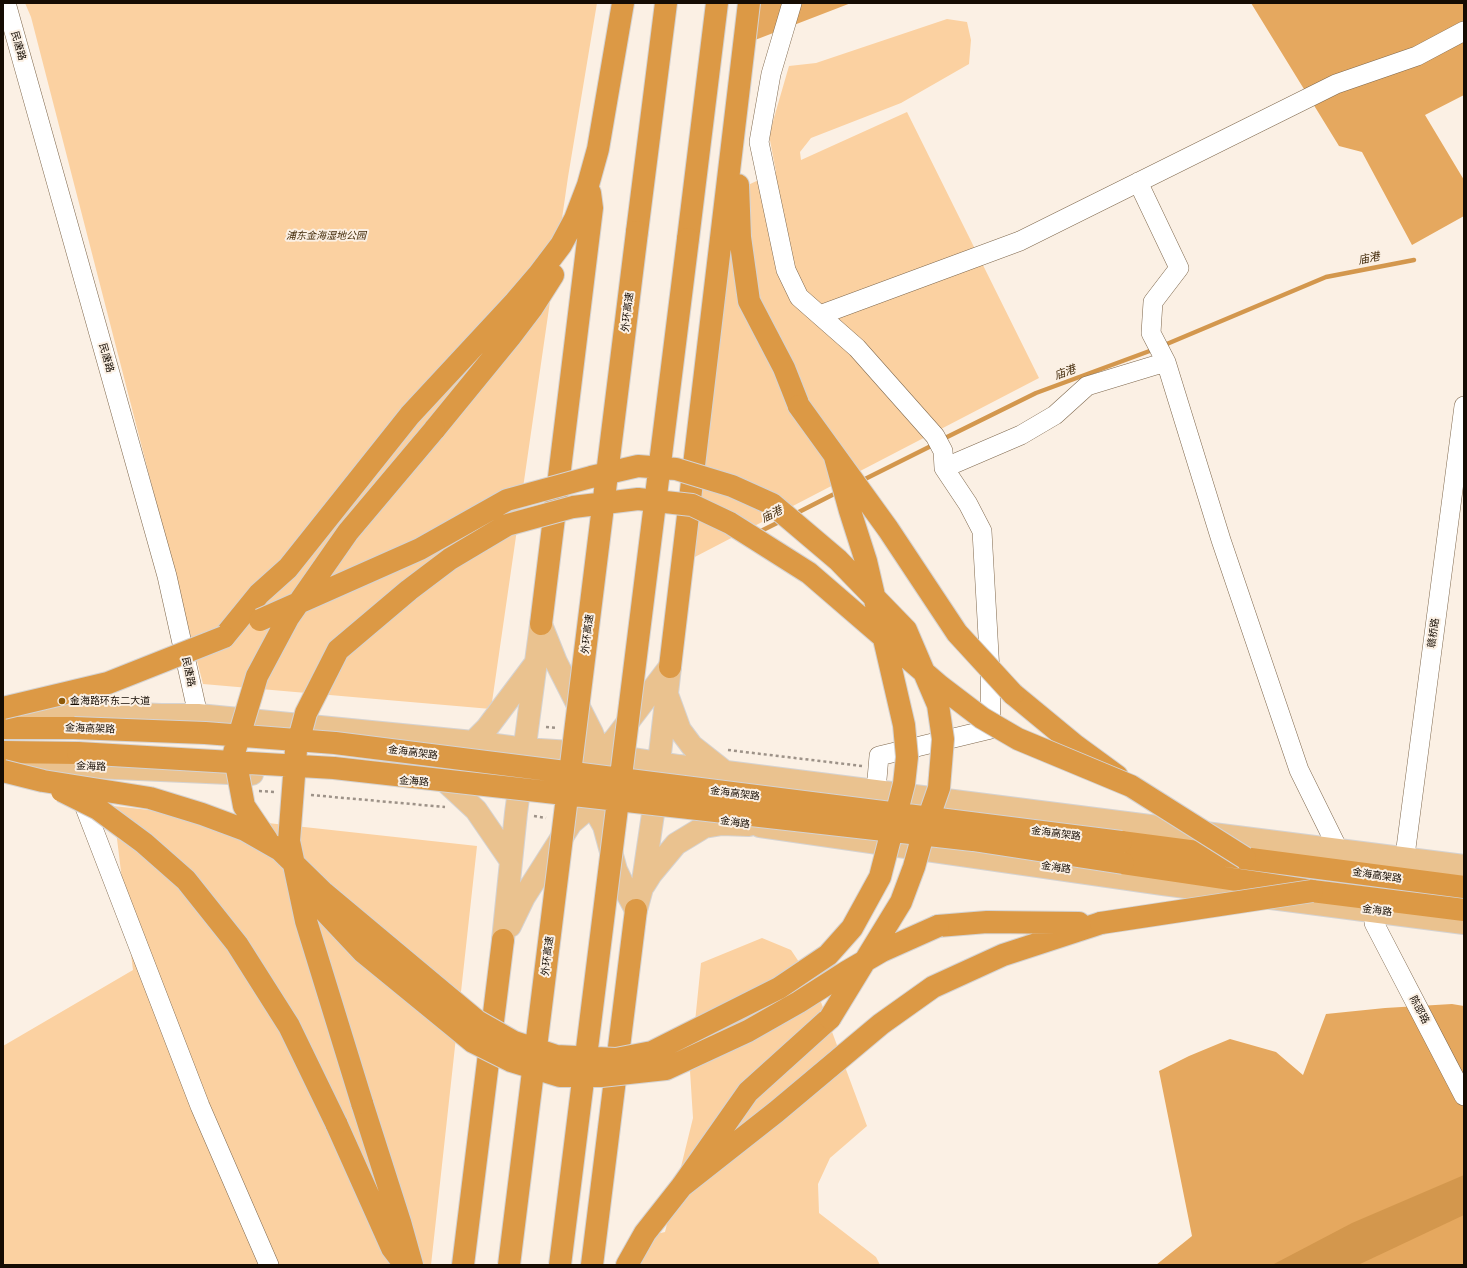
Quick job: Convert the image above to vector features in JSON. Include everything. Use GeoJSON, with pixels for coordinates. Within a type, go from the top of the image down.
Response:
{"type":"FeatureCollection","features":[{"type":"Feature","properties":{"kind":"highway"},"geometry":{"type":"LineString","coordinates":[[224,637],[259,594],[288,568],[410,415],[515,302],[561,245],[575,219],[588,186],[598,149],[623,3]]}},
{"type":"Feature","properties":{"kind":"highway","name":"外环高速"},"geometry":{"type":"LineString","coordinates":[[509,1265],[666,3]]}},
{"type":"Feature","properties":{"kind":"highway"},"geometry":{"type":"LineString","coordinates":[[560,1265],[717,3]]}},
{"type":"Feature","properties":{"kind":"highway"},"geometry":{"type":"LineString","coordinates":[[670,667],[749,3]]}},
{"type":"Feature","properties":{"kind":"highway"},"geometry":{"type":"LineString","coordinates":[[735,119],[740,237],[749,301],[784,368],[799,406],[888,529],[957,633],[1013,694],[1076,746],[1131,786],[1245,858]]}},
{"type":"Feature","properties":{"kind":"highway"},"geometry":{"type":"LineString","coordinates":[[541,624],[592,208],[588,186]]}},
{"type":"Feature","properties":{"kind":"highway"},"geometry":{"type":"LineString","coordinates":[[561,245],[552,278],[532,308],[434,430],[348,532],[288,618],[257,676],[234,753],[244,806],[278,858],[304,890],[362,952],[474,1042],[510,1061],[560,1076],[601,1076],[666,1069],[748,1031],[799,1002],[882,951],[938,926],[987,922],[1056,924],[1101,923],[1312,891]]}},
{"type":"Feature","properties":{"kind":"highway"},"geometry":{"type":"LineString","coordinates":[[3,771],[43,781],[150,798],[202,814],[245,830],[280,850],[324,893],[477,1021],[514,1042],[556,1056],[616,1059],[652,1052],[779,988],[828,955],[852,928],[880,877],[904,784],[907,757],[904,725],[866,561],[835,457]]}},
{"type":"Feature","properties":{"kind":"highway"},"geometry":{"type":"LineString","coordinates":[[3,708],[108,682],[224,637],[242,627],[420,549],[507,500],[590,477],[638,466],[676,469],[732,486],[772,504],[838,560],[906,630],[938,705],[943,739],[939,788],[924,831],[914,867],[901,902],[830,1018],[748,1092],[682,1186],[645,1233],[627,1265]]}},
{"type":"Feature","properties":{"kind":"highway"},"geometry":{"type":"LineString","coordinates":[[412,1265],[306,921],[289,841],[296,750],[306,714],[338,650],[408,590],[450,559],[507,525],[573,507],[638,499],[692,505],[730,523],[809,574],[940,686],[982,718],[1018,739],[1131,786]]}},
{"type":"Feature","properties":{"kind":"highway","name":"金海高架路"},"geometry":{"type":"LineString","coordinates":[[3,728],[74,728],[205,733],[335,743],[1464,887]]}},
{"type":"Feature","properties":{"kind":"highway","name":"金海高架路"},"geometry":{"type":"LineString","coordinates":[[3,752],[78,753],[334,768],[965,839],[1312,891],[1464,910]]}},
{"type":"Feature","properties":{"kind":"highway"},"geometry":{"type":"LineString","coordinates":[[43,781],[98,809],[144,843],[186,880],[238,944],[289,1026],[336,1123],[392,1248],[405,1265]]}},
{"type":"Feature","properties":{"kind":"highway"},"geometry":{"type":"LineString","coordinates":[[592,1265],[636,910]]}},
{"type":"Feature","properties":{"kind":"highway"},"geometry":{"type":"LineString","coordinates":[[682,1186],[776,1112],[881,1024],[933,987],[1003,955],[1101,923]]}},
{"type":"Feature","properties":{"kind":"highway"},"geometry":{"type":"LineString","coordinates":[[462,1265],[503,940]]}},
{"type":"Feature","properties":{"kind":"main road"},"geometry":{"type":"LineString","coordinates":[[503,940],[511,861],[541,624]]}},
{"type":"Feature","properties":{"kind":"main road"},"geometry":{"type":"LineString","coordinates":[[541,624],[556,662],[592,733],[601,754],[610,782],[646,812]]}},
{"type":"Feature","properties":{"kind":"main road"},"geometry":{"type":"LineString","coordinates":[[473,742],[487,728],[536,663]]}},
{"type":"Feature","properties":{"kind":"main road"},"geometry":{"type":"LineString","coordinates":[[636,910],[642,888],[646,812],[651,762],[667,692],[670,667]]}},
{"type":"Feature","properties":{"kind":"main road"},"geometry":{"type":"LineString","coordinates":[[542,798],[576,778],[601,754],[615,739],[670,667]]}},
{"type":"Feature","properties":{"kind":"main road"},"geometry":{"type":"LineString","coordinates":[[667,692],[680,730],[692,746],[725,772]]}},
{"type":"Feature","properties":{"kind":"main road"},"geometry":{"type":"LineString","coordinates":[[3,711],[63,711],[198,715],[473,742],[525,749],[601,754],[725,772],[1464,866]]}},
{"type":"Feature","properties":{"kind":"main road"},"geometry":{"type":"LineString","coordinates":[[551,750],[576,778],[604,826],[616,870],[636,910]]}},
{"type":"Feature","properties":{"kind":"main road"},"geometry":{"type":"LineString","coordinates":[[503,940],[524,897],[571,823],[591,806],[610,782],[651,762]]}},
{"type":"Feature","properties":{"kind":"main road","name":"金海路"},"geometry":{"type":"LineString","coordinates":[[3,766],[70,766],[447,783],[501,789],[518,804],[542,798],[591,806],[671,814],[1163,884],[1464,923]]}},
{"type":"Feature","properties":{"kind":"main road"},"geometry":{"type":"LineString","coordinates":[[447,783],[476,810],[511,861]]}},
{"type":"Feature","properties":{"kind":"main road"},"geometry":{"type":"LineString","coordinates":[[642,888],[651,874],[676,844],[704,827],[722,824],[749,825]]}},
{"type":"Feature","properties":{"kind":"street","name":"民唐路"},"geometry":{"type":"LineString","coordinates":[[6,3],[167,576],[198,715]]}},
{"type":"Feature","properties":{"kind":"street"},"geometry":{"type":"LineString","coordinates":[[792,3],[771,74],[759,142],[786,270],[799,297],[857,348],[940,451],[982,531],[990,672],[991,729],[879,756],[876,791]]}},
{"type":"Feature","properties":{"kind":"street"},"geometry":{"type":"LineString","coordinates":[[820,315],[1020,241],[1336,84],[1417,56],[1464,31]]}},
{"type":"Feature","properties":{"kind":"street"},"geometry":{"type":"LineString","coordinates":[[1138,182],[1179,268],[1153,302],[1151,333],[1165,359],[1220,540],[1296,763],[1338,849]]}},
{"type":"Feature","properties":{"kind":"street"},"geometry":{"type":"LineString","coordinates":[[940,451],[1021,435],[1055,415],[1087,386],[1165,359]]}},
{"type":"Feature","properties":{"kind":"street","name":"赣桥路"},"geometry":{"type":"LineString","coordinates":[[1403,859],[1406,848],[1464,406]]}},
{"type":"Feature","properties":{"kind":"street"},"geometry":{"type":"LineString","coordinates":[[70,766],[72,776],[200,1106],[269,1265]]}},
{"type":"Feature","properties":{"kind":"street","name":"陈邵路"},"geometry":{"type":"LineString","coordinates":[[1374,924],[1464,1096]]}},
{"type":"Feature","properties":{"kind":"path"},"geometry":{"type":"LineString","coordinates":[[252,790],[283,793]]}},
{"type":"Feature","properties":{"kind":"path"},"geometry":{"type":"LineString","coordinates":[[306,795],[476,810]]}},
{"type":"Feature","properties":{"kind":"path"},"geometry":{"type":"LineString","coordinates":[[518,804],[571,823]]}},
{"type":"Feature","properties":{"kind":"green space","name":"浦东金海湿地公园"},"geometry":{"type":"Polygon","coordinates":[[[25,3],[597,3],[568,177],[491,709],[203,684],[31,17],[25,3]]]}},
{"type":"Feature","properties":{"kind":"green space"},"geometry":{"type":"Polygon","coordinates":[[[947,19],[967,22],[971,40],[969,64],[901,103],[811,138],[800,152],[801,160],[907,112],[1039,378],[689,560],[735,191],[776,172],[769,135],[789,66],[816,63],[947,19]]]}},
{"type":"Feature","properties":{"kind":"green space"},"geometry":{"type":"Polygon","coordinates":[[[113,806],[477,846],[431,1265],[3,1265],[3,1046],[133,970],[113,806]]]}},
{"type":"Feature","properties":{"kind":"green space"},"geometry":{"type":"Polygon","coordinates":[[[762,938],[791,950],[815,986],[867,1126],[830,1158],[818,1184],[819,1213],[876,1257],[880,1265],[625,1265],[627,1241],[665,1232],[693,1118],[690,1071],[701,963],[762,938]]]}},
{"type":"Feature","properties":{"kind":"shaded area"},"geometry":{"type":"Polygon","coordinates":[[[760,3],[851,3],[755,40],[760,3]]]}},
{"type":"Feature","properties":{"kind":"shaded area"},"geometry":{"type":"Polygon","coordinates":[[[1251,3],[1464,3],[1464,95],[1425,115],[1464,180],[1464,216],[1412,245],[1362,152],[1339,146],[1251,3]]]}},
{"type":"Feature","properties":{"kind":"shaded area"},"geometry":{"type":"Polygon","coordinates":[[[1452,1004],[1464,1006],[1464,1265],[1156,1265],[1192,1236],[1159,1071],[1189,1056],[1230,1039],[1276,1052],[1303,1075],[1326,1014],[1385,1008],[1452,1004]]]}},
{"type":"Feature","properties":{"kind":"shaded area"},"geometry":{"type":"Polygon","coordinates":[[[1464,1175],[1464,1215],[1358,1265],[1272,1265],[1352,1223],[1464,1175]]]}},
{"type":"Feature","properties":{"kind":"waterway","name":"庙港"},"geometry":{"type":"LineString","coordinates":[[1162,346],[1326,277],[1414,260]]}},
{"type":"Feature","properties":{"kind":"waterway","name":"庙港"},"geometry":{"type":"LineString","coordinates":[[941,440],[1036,393],[1155,349]]}},
{"type":"Feature","properties":{"kind":"waterway","name":"庙港"},"geometry":{"type":"LineString","coordinates":[[861,481],[935,444]]}},
{"type":"Feature","properties":{"kind":"waterway","name":"庙港"},"geometry":{"type":"LineString","coordinates":[[793,515],[838,492]]}},
{"type":"Feature","properties":{"kind":"waterway","name":"庙港"},"geometry":{"type":"LineString","coordinates":[[757,533],[781,521]]}},
{"type":"Feature","properties":{"kind":"place","name":"金海路环东二大道"},"geometry":{"type":"Point","coordinates":[62,701]}}]}
